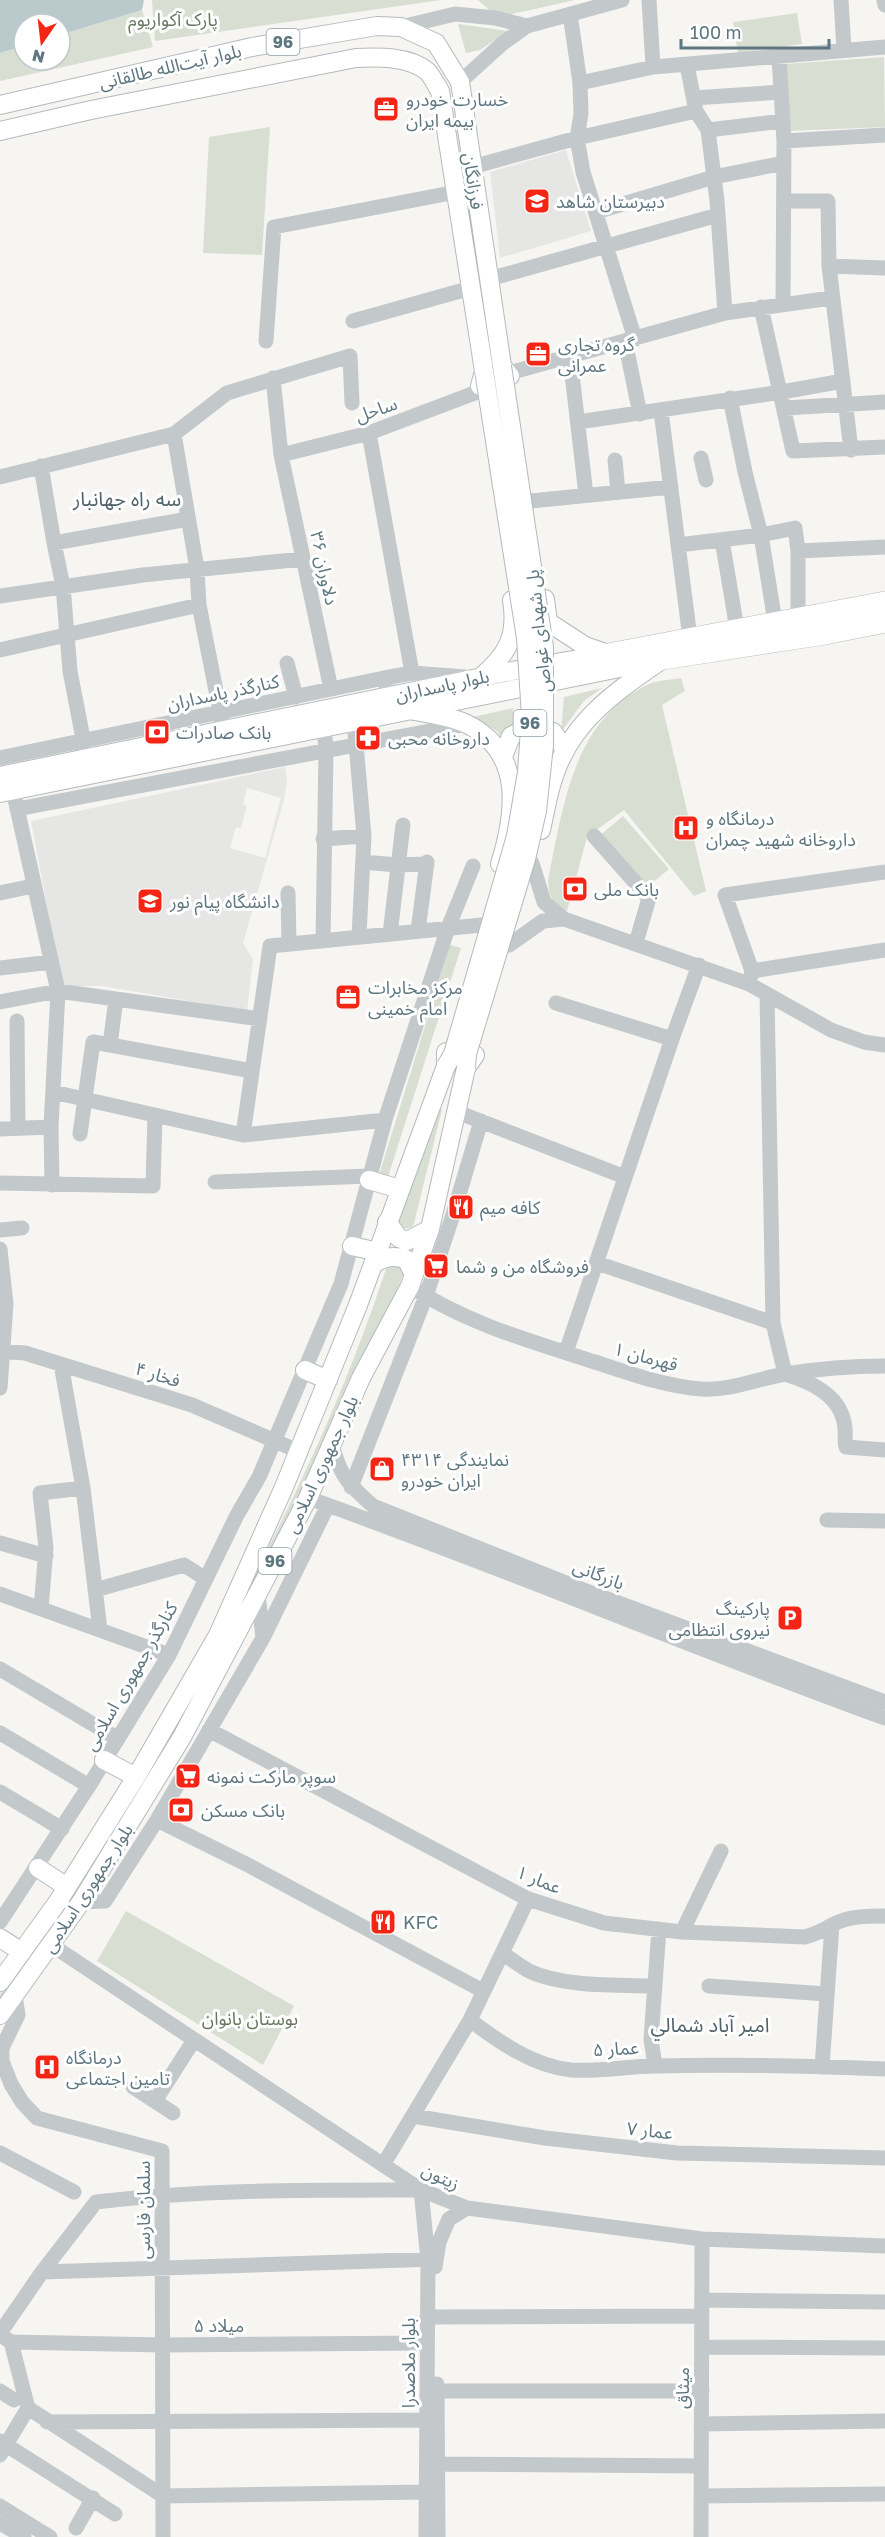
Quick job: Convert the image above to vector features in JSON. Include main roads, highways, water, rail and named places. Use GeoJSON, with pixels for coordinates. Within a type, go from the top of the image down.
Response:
{"type":"FeatureCollection","features":[{"type":"Feature","properties":{"kind":"highway","name":"بلوار پاسداران"},"geometry":{"type":"LineString","coordinates":[[608,654],[885,602]]}},
{"type":"Feature","properties":{"kind":"highway","name":"بلوار پاسداران"},"geometry":{"type":"LineString","coordinates":[[663,659],[825,634],[885,622]]}},
{"type":"Feature","properties":{"kind":"main road","name":"بلوار آیت‌الله طالقانی"},"geometry":{"type":"LineString","coordinates":[[0,105],[252,47],[377,26],[401,27],[436,43],[460,82]]}},
{"type":"Feature","properties":{"kind":"main road","name":"بلوار آیت‌الله طالقانی"},"geometry":{"type":"LineString","coordinates":[[0,131],[91,110],[356,58],[384,57],[414,65],[427,72],[440,91]]}},
{"type":"Feature","properties":{"kind":"main road","name":"فرزانگان"},"geometry":{"type":"LineString","coordinates":[[460,82],[489,279],[498,370]]}},
{"type":"Feature","properties":{"kind":"main road"},"geometry":{"type":"LineString","coordinates":[[83,86],[80,90],[79,103],[91,110]]}},
{"type":"Feature","properties":{"kind":"main road","name":"فرزانگان"},"geometry":{"type":"LineString","coordinates":[[440,91],[471,288],[498,370]]}},
{"type":"Feature","properties":{"kind":"main road"},"geometry":{"type":"LineString","coordinates":[[27,99],[39,100],[43,105],[42,116],[32,123]]}},
{"type":"Feature","properties":{"kind":"main road"},"geometry":{"type":"LineString","coordinates":[[498,370],[481,378],[480,390],[515,624],[523,642],[530,645],[544,641],[548,634],[548,622]]}},
{"type":"Feature","properties":{"kind":"main road","name":"96"},"geometry":{"type":"LineString","coordinates":[[498,370],[531,501],[548,622]]}},
{"type":"Feature","properties":{"kind":"main road","name":"پل شهدای غواص"},"geometry":{"type":"LineString","coordinates":[[446,1066],[453,1054],[514,846],[527,772],[531,716],[526,638],[498,370]]}},
{"type":"Feature","properties":{"kind":"main road","name":"پل شهدای غواص"},"geometry":{"type":"LineString","coordinates":[[466,1068],[467,1054],[526,859],[537,811],[544,745],[543,646],[498,370]]}},
{"type":"Feature","properties":{"kind":"main road"},"geometry":{"type":"LineString","coordinates":[[548,622],[585,646],[608,654]]}},
{"type":"Feature","properties":{"kind":"main road"},"geometry":{"type":"LineString","coordinates":[[480,678],[507,651],[515,624]]}},
{"type":"Feature","properties":{"kind":"main road","name":"بلوار پاسداران"},"geometry":{"type":"LineString","coordinates":[[0,776],[85,750],[222,721],[388,696],[608,654]]}},
{"type":"Feature","properties":{"kind":"main road","name":"96"},"geometry":{"type":"LineString","coordinates":[[466,1068],[476,1054],[532,863],[554,775],[565,750],[576,731],[593,711],[663,659]]}},
{"type":"Feature","properties":{"kind":"main road","name":"بلوار پاسداران"},"geometry":{"type":"LineString","coordinates":[[6,792],[663,659]]}},
{"type":"Feature","properties":{"kind":"main road"},"geometry":{"type":"LineString","coordinates":[[408,710],[438,715],[467,724],[490,741],[503,757],[509,774],[513,804],[501,860],[449,1037],[446,1066]]}},
{"type":"Feature","properties":{"kind":"main road"},"geometry":{"type":"LineString","coordinates":[[503,757],[511,736],[531,726],[553,732],[565,750]]}},
{"type":"Feature","properties":{"kind":"main road","name":"بلوار جمهوری اسلامی"},"geometry":{"type":"LineString","coordinates":[[0,1982],[67,1887],[136,1777],[218,1635],[328,1380],[376,1258],[387,1222],[446,1066]]}},
{"type":"Feature","properties":{"kind":"main road","name":"بلوار جمهوری اسلامی"},"geometry":{"type":"LineString","coordinates":[[0,2015],[81,1902],[182,1737],[308,1498],[361,1378],[417,1285],[466,1068]]}},
{"type":"Feature","properties":{"kind":"main road"},"geometry":{"type":"LineString","coordinates":[[369,1178],[400,1189]]}},
{"type":"Feature","properties":{"kind":"main road"},"geometry":{"type":"LineString","coordinates":[[387,1222],[399,1238],[407,1241],[429,1229]]}},
{"type":"Feature","properties":{"kind":"main road"},"geometry":{"type":"LineString","coordinates":[[352,1246],[376,1258],[396,1256],[405,1260],[417,1285]]}},
{"type":"Feature","properties":{"kind":"main road"},"geometry":{"type":"LineString","coordinates":[[305,1370],[328,1380]]}},
{"type":"Feature","properties":{"kind":"main road"},"geometry":{"type":"LineString","coordinates":[[104,1760],[136,1777]]}},
{"type":"Feature","properties":{"kind":"main road"},"geometry":{"type":"LineString","coordinates":[[38,1868],[67,1887]]}},
{"type":"Feature","properties":{"kind":"main road"},"geometry":{"type":"LineString","coordinates":[[0,1938],[22,1952]]}},
{"type":"Feature","properties":{"kind":"place","name":"خسارت خودرو بیمه ایران"},"geometry":{"type":"Point","coordinates":[386,109]}},
{"type":"Feature","properties":{"kind":"place","name":"دبیرستان شاهد"},"geometry":{"type":"Point","coordinates":[537,201]}},
{"type":"Feature","properties":{"kind":"place","name":"گروه تجاری عمرانی"},"geometry":{"type":"Point","coordinates":[538,354]}},
{"type":"Feature","properties":{"kind":"place","name":"بانک صادرات"},"geometry":{"type":"Point","coordinates":[157,732]}},
{"type":"Feature","properties":{"kind":"place","name":"داروخانه محبی"},"geometry":{"type":"Point","coordinates":[368,738]}},
{"type":"Feature","properties":{"kind":"place","name":"درمانگاه و داروخانه شهید چمران"},"geometry":{"type":"Point","coordinates":[686,828]}},
{"type":"Feature","properties":{"kind":"place","name":"بانک ملی"},"geometry":{"type":"Point","coordinates":[575,889]}},
{"type":"Feature","properties":{"kind":"place","name":"دانشگاه پیام نور"},"geometry":{"type":"Point","coordinates":[150,901]}},
{"type":"Feature","properties":{"kind":"place","name":"مرکز مخابرات امام خمینی"},"geometry":{"type":"Point","coordinates":[348,997]}},
{"type":"Feature","properties":{"kind":"place","name":"کافه میم"},"geometry":{"type":"Point","coordinates":[461,1207]}},
{"type":"Feature","properties":{"kind":"place","name":"فروشگاه من و شما"},"geometry":{"type":"Point","coordinates":[436,1266]}},
{"type":"Feature","properties":{"kind":"place","name":"نمایندگی ۴۳۱۴ ایران خودرو"},"geometry":{"type":"Point","coordinates":[382,1469]}},
{"type":"Feature","properties":{"kind":"place","name":"پارکینگ نیروی انتظامی"},"geometry":{"type":"Point","coordinates":[790,1618]}},
{"type":"Feature","properties":{"kind":"place","name":"سوپر مارکت نمونه"},"geometry":{"type":"Point","coordinates":[188,1776]}},
{"type":"Feature","properties":{"kind":"place","name":"بانک مسکن"},"geometry":{"type":"Point","coordinates":[181,1810]}},
{"type":"Feature","properties":{"kind":"place","name":"KFC"},"geometry":{"type":"Point","coordinates":[383,1922]}},
{"type":"Feature","properties":{"kind":"place","name":"درمانگاه تامین اجتماعی"},"geometry":{"type":"Point","coordinates":[47,2067]}},
{"type":"Feature","properties":{"kind":"district","name":"سه راه جهانبار"},"geometry":{"type":"Point","coordinates":[127,498]}},
{"type":"Feature","properties":{"kind":"district","name":"امیر آباد شمالي"},"geometry":{"type":"Point","coordinates":[710,2024]}},
{"type":"Feature","properties":{"kind":"park label","name":"پارک آکواریوم"},"geometry":{"type":"Point","coordinates":[173,19]}},
{"type":"Feature","properties":{"kind":"park label","name":"بوستان بانوان"},"geometry":{"type":"Point","coordinates":[250,2018]}}]}
